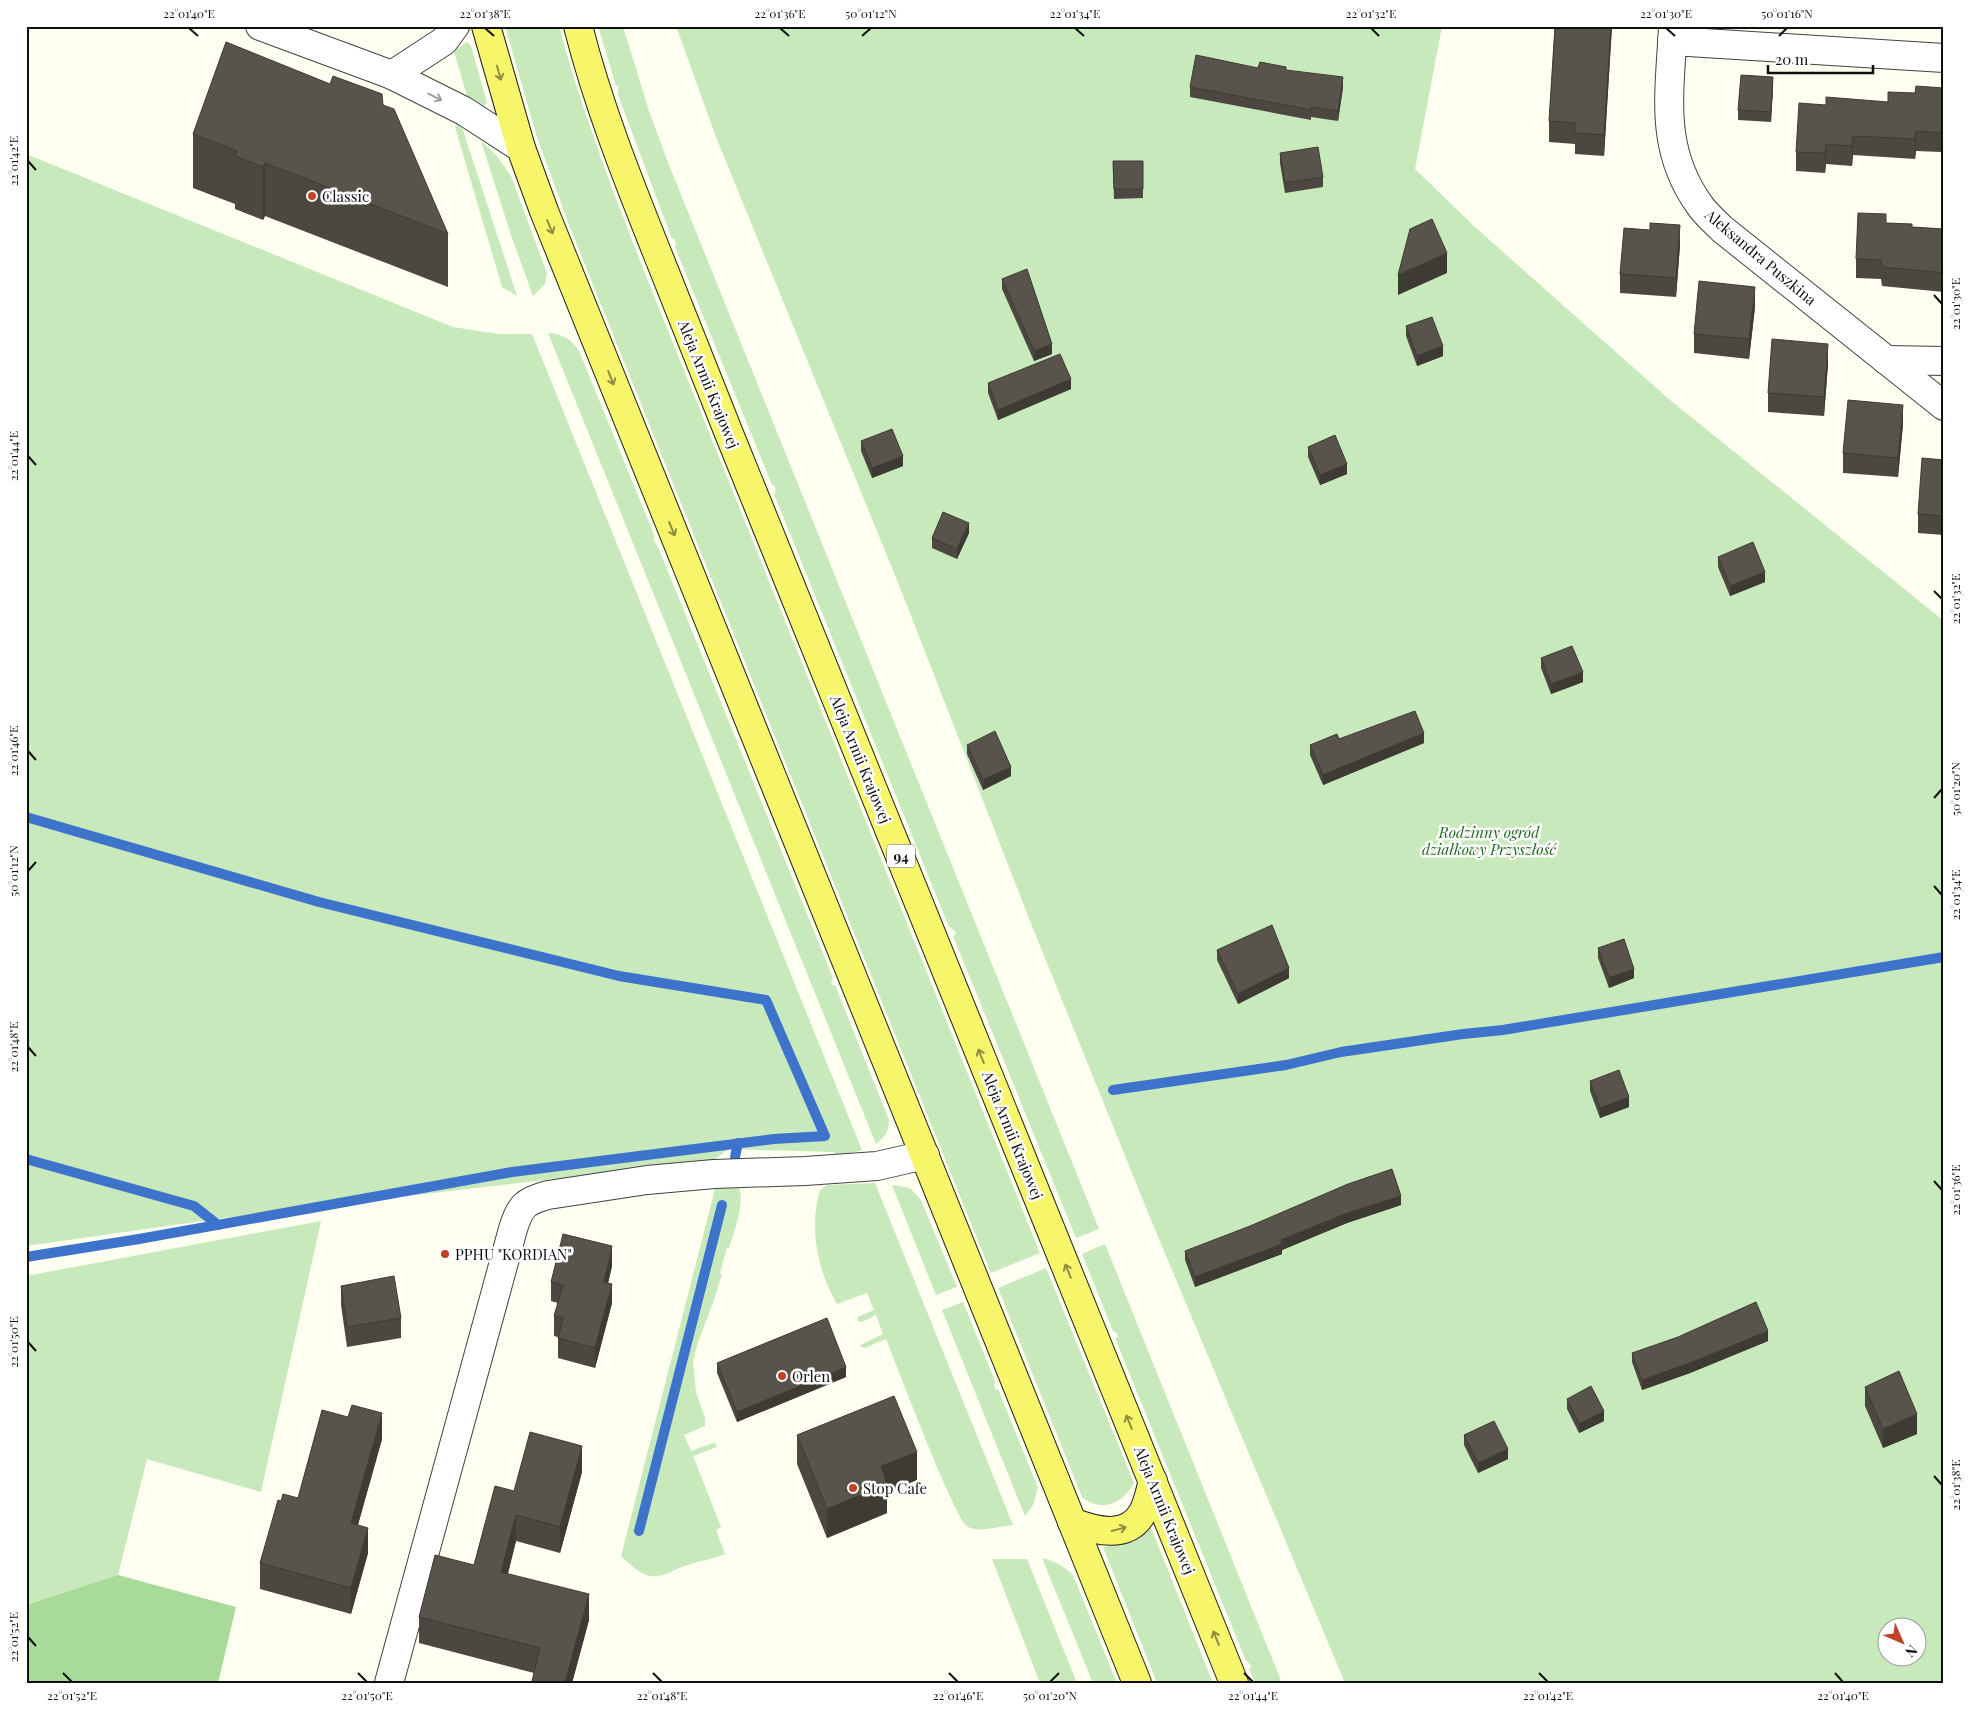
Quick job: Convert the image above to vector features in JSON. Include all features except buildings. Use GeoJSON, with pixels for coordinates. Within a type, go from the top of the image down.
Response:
{"type":"FeatureCollection","features":[{"type":"Feature","properties":{"kind":"main road"},"geometry":{"type":"LineString","coordinates":[[486,26],[521,148],[583,311],[1137,1683]]}},
{"type":"Feature","properties":{"kind":"main road","name":"Aleja Armii Krajowej"},"geometry":{"type":"LineString","coordinates":[[578,26],[592,77],[608,124],[707,381],[770,532],[1234,1683]]}},
{"type":"Feature","properties":{"kind":"main road"},"geometry":{"type":"LineString","coordinates":[[1072,1522],[1087,1528],[1106,1532],[1124,1529],[1135,1522],[1143,1512],[1153,1481]]}},
{"type":"Feature","properties":{"kind":"street"},"geometry":{"type":"LineString","coordinates":[[260,26],[392,75],[464,111],[521,148]]}},
{"type":"Feature","properties":{"kind":"street"},"geometry":{"type":"LineString","coordinates":[[392,75],[444,41],[455,26]]}},
{"type":"Feature","properties":{"kind":"street"},"geometry":{"type":"LineString","coordinates":[[1673,34],[1944,58]]}},
{"type":"Feature","properties":{"kind":"street","name":"Aleksandra Puszkina"},"geometry":{"type":"LineString","coordinates":[[1673,34],[1669,126],[1674,155],[1686,182],[1702,207],[1722,229],[1944,406]]}},
{"type":"Feature","properties":{"kind":"street"},"geometry":{"type":"LineString","coordinates":[[1886,360],[1944,361]]}},
{"type":"Feature","properties":{"kind":"street"},"geometry":{"type":"LineString","coordinates":[[389,1683],[513,1229],[518,1212],[525,1204],[534,1198],[548,1195],[647,1180],[714,1174],[877,1166],[925,1155]]}},
{"type":"Feature","properties":{"kind":"green space"},"geometry":{"type":"Polygon","coordinates":[[[505,26],[559,26],[588,121],[646,276],[1040,1253],[991,1273],[569,225],[537,137],[505,26]]]}},
{"type":"Feature","properties":{"kind":"green space"},"geometry":{"type":"Polygon","coordinates":[[[598,26],[623,26],[649,111],[667,160],[1099,1229],[1076,1238],[953,936],[956,934],[949,927],[774,494],[776,490],[774,485],[772,485],[675,247],[676,243],[674,238],[672,239],[618,95],[618,86],[616,86],[598,26]]]}},
{"type":"Feature","properties":{"kind":"green space","name":"Rodzinny ogród działkowy Przyszłość"},"geometry":{"type":"Polygon","coordinates":[[[676,26],[1442,26],[1415,169],[1475,227],[1670,400],[1944,621],[1944,1683],[1345,1683],[1149,1215],[1030,921],[899,585],[716,137],[676,26]]]}},
{"type":"Feature","properties":{"kind":"green space"},"geometry":{"type":"Polygon","coordinates":[[[467,42],[471,46],[487,102],[485,106],[467,96],[454,51],[467,42]]]}},
{"type":"Feature","properties":{"kind":"green space"},"geometry":{"type":"Polygon","coordinates":[[[457,123],[462,127],[517,296],[502,287],[455,127],[457,123]]]}},
{"type":"Feature","properties":{"kind":"green space"},"geometry":{"type":"Polygon","coordinates":[[[481,141],[496,155],[511,176],[547,273],[545,284],[533,296],[511,235],[481,141]]]}},
{"type":"Feature","properties":{"kind":"green space"},"geometry":{"type":"Polygon","coordinates":[[[26,154],[453,327],[498,334],[532,334],[862,1150],[836,1157],[834,1152],[729,1149],[714,1160],[223,1218],[26,1246],[26,154]]]}},
{"type":"Feature","properties":{"kind":"green space"},"geometry":{"type":"Polygon","coordinates":[[[548,333],[558,334],[566,338],[579,351],[655,537],[653,539],[658,547],[833,978],[831,982],[833,986],[835,985],[889,1120],[886,1134],[876,1144],[548,333]]]}},
{"type":"Feature","properties":{"kind":"green space"},"geometry":{"type":"Polygon","coordinates":[[[875,1183],[1013,1525],[973,1529],[968,1527],[961,1518],[939,1471],[886,1339],[865,1348],[860,1345],[883,1334],[876,1315],[862,1322],[858,1321],[858,1317],[874,1310],[867,1293],[837,1304],[824,1277],[815,1233],[815,1219],[820,1190],[827,1185],[875,1183]]]}},
{"type":"Feature","properties":{"kind":"green space"},"geometry":{"type":"Polygon","coordinates":[[[892,1185],[910,1188],[921,1200],[957,1287],[936,1295],[892,1185]]]}},
{"type":"Feature","properties":{"kind":"green space"},"geometry":{"type":"Polygon","coordinates":[[[739,1188],[741,1201],[738,1218],[729,1248],[727,1247],[720,1273],[722,1274],[693,1361],[696,1392],[705,1418],[705,1426],[684,1435],[691,1451],[713,1443],[716,1444],[717,1447],[693,1456],[721,1527],[716,1530],[725,1554],[683,1566],[665,1574],[650,1576],[638,1571],[621,1556],[715,1189],[739,1188]]]}},
{"type":"Feature","properties":{"kind":"green space"},"geometry":{"type":"Polygon","coordinates":[[[321,1221],[261,1492],[147,1459],[118,1575],[26,1605],[26,1276],[321,1221]]]}},
{"type":"Feature","properties":{"kind":"green space"},"geometry":{"type":"Polygon","coordinates":[[[1105,1244],[1282,1683],[1255,1683],[1249,1669],[1251,1667],[1250,1664],[1246,1661],[1115,1338],[1118,1337],[1117,1333],[1113,1331],[1082,1254],[1105,1244]]]}},
{"type":"Feature","properties":{"kind":"green space"},"geometry":{"type":"Polygon","coordinates":[[[1046,1268],[1134,1483],[1124,1496],[1111,1504],[1097,1505],[1082,1497],[998,1288],[1046,1268]]]}},
{"type":"Feature","properties":{"kind":"green space"},"geometry":{"type":"Polygon","coordinates":[[[963,1302],[995,1381],[994,1386],[996,1390],[998,1389],[1038,1488],[1033,1505],[1025,1516],[942,1310],[963,1302]]]}},
{"type":"Feature","properties":{"kind":"green space"},"geometry":{"type":"Polygon","coordinates":[[[1150,1528],[1213,1683],[1157,1683],[1103,1547],[1127,1543],[1150,1528]]]}},
{"type":"Feature","properties":{"kind":"green space"},"geometry":{"type":"Polygon","coordinates":[[[1042,1558],[1059,1564],[1073,1575],[1117,1683],[1093,1683],[1042,1558]]]}},
{"type":"Feature","properties":{"kind":"green space"},"geometry":{"type":"Polygon","coordinates":[[[992,1559],[1027,1559],[1077,1683],[1040,1683],[992,1559]]]}},
{"type":"Feature","properties":{"kind":"green space"},"geometry":{"type":"Polygon","coordinates":[[[118,1575],[236,1607],[218,1683],[26,1683],[26,1605],[118,1575]]]}},
{"type":"Feature","properties":{"kind":"waterway"},"geometry":{"type":"LineString","coordinates":[[26,817],[319,902],[619,976],[766,1000],[825,1136],[774,1139],[512,1172],[139,1239],[26,1257]]}},
{"type":"Feature","properties":{"kind":"waterway"},"geometry":{"type":"LineString","coordinates":[[1113,1090],[1286,1065],[1341,1052],[1503,1030],[1944,957]]}},
{"type":"Feature","properties":{"kind":"waterway"},"geometry":{"type":"LineString","coordinates":[[735,1157],[738,1143]]}},
{"type":"Feature","properties":{"kind":"waterway"},"geometry":{"type":"LineString","coordinates":[[26,1159],[194,1206],[218,1225]]}},
{"type":"Feature","properties":{"kind":"waterway"},"geometry":{"type":"LineString","coordinates":[[639,1531],[722,1205]]}},
{"type":"Feature","properties":{"kind":"place","name":"Classic"},"geometry":{"type":"Point","coordinates":[312,196]}},
{"type":"Feature","properties":{"kind":"place","name":"PPHU \"KORDIAN\""},"geometry":{"type":"Point","coordinates":[445,1254]}},
{"type":"Feature","properties":{"kind":"place","name":"Orlen"},"geometry":{"type":"Point","coordinates":[782,1376]}},
{"type":"Feature","properties":{"kind":"place","name":"Stop Cafe"},"geometry":{"type":"Point","coordinates":[853,1488]}}]}
